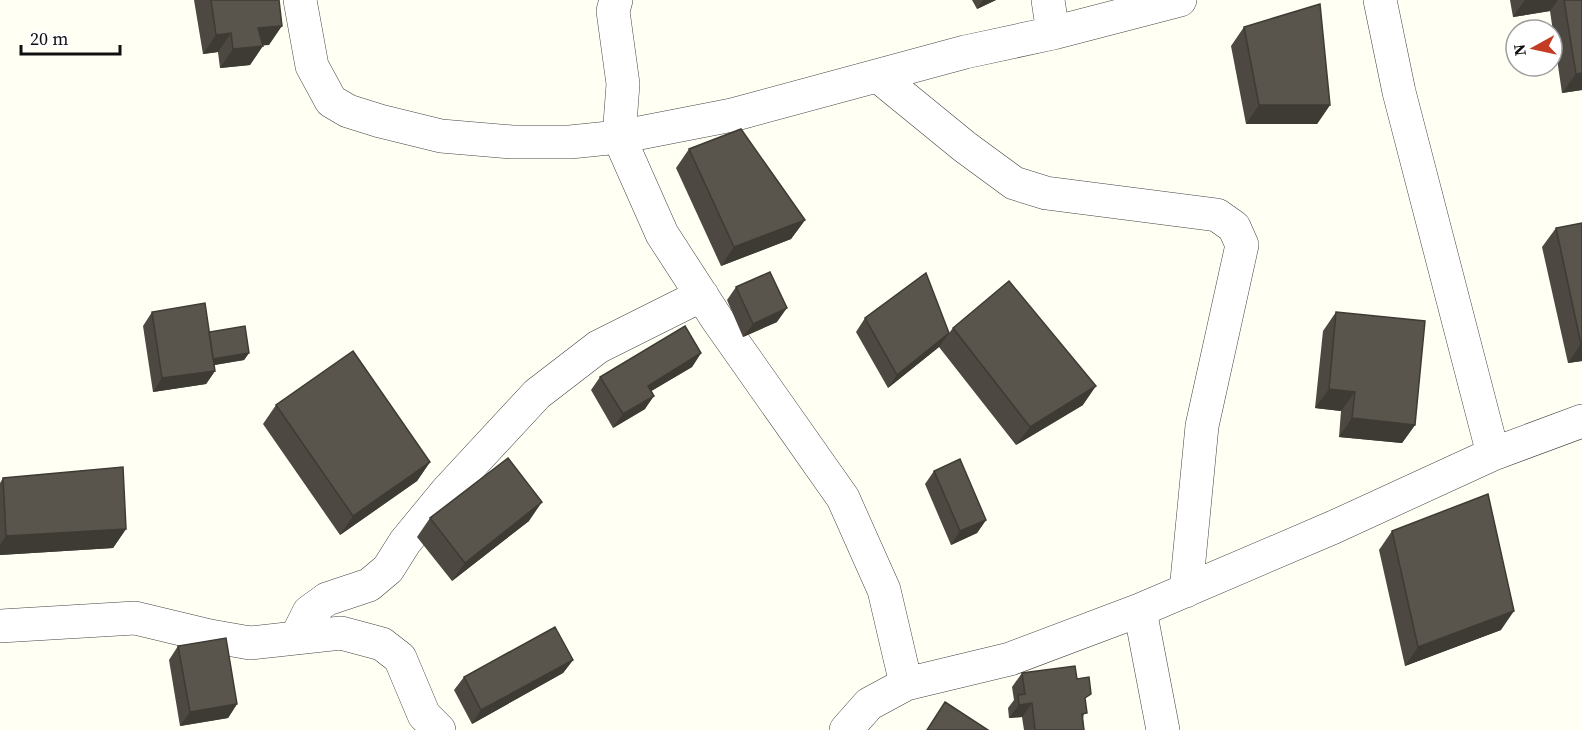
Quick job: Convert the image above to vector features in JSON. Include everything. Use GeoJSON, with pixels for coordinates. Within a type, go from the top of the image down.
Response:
{"type":"FeatureCollection","features":[{"type":"Feature","properties":{"kind":"street"},"geometry":{"type":"LineString","coordinates":[[300,0],[312,66],[331,101],[348,111],[390,124],[453,137],[512,142],[570,142],[619,137],[732,115],[965,52],[1053,33],[1180,0]]}},
{"type":"Feature","properties":{"kind":"street"},"geometry":{"type":"LineString","coordinates":[[616,0],[613,10],[623,84],[619,137],[662,234],[843,498],[884,590],[906,684]]}},
{"type":"Feature","properties":{"kind":"street"},"geometry":{"type":"LineString","coordinates":[[1048,0],[1053,33]]}},
{"type":"Feature","properties":{"kind":"street"},"geometry":{"type":"LineString","coordinates":[[1380,0],[1399,93],[1492,454]]}},
{"type":"Feature","properties":{"kind":"street"},"geometry":{"type":"LineString","coordinates":[[878,76],[965,147],[1014,183],[1046,193],[1217,215],[1234,227],[1242,245],[1202,426],[1186,591]]}},
{"type":"Feature","properties":{"kind":"street"},"geometry":{"type":"LineString","coordinates":[[296,638],[309,612],[327,599],[369,585],[388,569],[405,542],[447,491],[537,394],[598,347],[702,295]]}},
{"type":"Feature","properties":{"kind":"street"},"geometry":{"type":"LineString","coordinates":[[846,730],[869,704],[906,684],[1010,659],[1140,610],[1334,527],[1492,454],[1582,421]]}},
{"type":"Feature","properties":{"kind":"street"},"geometry":{"type":"LineString","coordinates":[[1140,610],[1163,730]]}},
{"type":"Feature","properties":{"kind":"street"},"geometry":{"type":"LineString","coordinates":[[0,626],[135,618],[250,643],[341,633],[382,644],[400,658],[424,715],[439,730]]}},
{"type":"Feature","properties":{"kind":"building"},"geometry":{"type":"Polygon","coordinates":[[[211,0],[279,0],[282,26],[258,28],[263,46],[233,49],[231,33],[216,35],[211,0]]]}},
{"type":"Feature","properties":{"kind":"building"},"geometry":{"type":"Polygon","coordinates":[[[1564,0],[1582,0],[1582,73],[1576,74],[1564,0]]]}},
{"type":"Feature","properties":{"kind":"building"},"geometry":{"type":"Polygon","coordinates":[[[1320,4],[1330,105],[1259,105],[1244,27],[1320,4]]]}},
{"type":"Feature","properties":{"kind":"building"},"geometry":{"type":"Polygon","coordinates":[[[741,129],[805,220],[734,247],[689,149],[741,129]]]}},
{"type":"Feature","properties":{"kind":"building"},"geometry":{"type":"Polygon","coordinates":[[[1582,223],[1582,344],[1581,344],[1556,228],[1582,223]]]}},
{"type":"Feature","properties":{"kind":"building"},"geometry":{"type":"Polygon","coordinates":[[[770,272],[787,308],[753,324],[736,287],[770,272]]]}},
{"type":"Feature","properties":{"kind":"building"},"geometry":{"type":"Polygon","coordinates":[[[926,273],[949,333],[897,375],[865,318],[926,273]]]}},
{"type":"Feature","properties":{"kind":"building"},"geometry":{"type":"Polygon","coordinates":[[[1009,281],[1096,386],[1030,427],[953,328],[1009,281]]]}},
{"type":"Feature","properties":{"kind":"building"},"geometry":{"type":"Polygon","coordinates":[[[205,303],[215,371],[162,378],[152,312],[205,303]]]}},
{"type":"Feature","properties":{"kind":"building"},"geometry":{"type":"Polygon","coordinates":[[[1336,312],[1425,321],[1415,425],[1352,418],[1355,392],[1329,389],[1336,312]]]}},
{"type":"Feature","properties":{"kind":"building"},"geometry":{"type":"Polygon","coordinates":[[[245,326],[249,353],[213,359],[209,332],[245,326]]]}},
{"type":"Feature","properties":{"kind":"building"},"geometry":{"type":"Polygon","coordinates":[[[685,326],[701,353],[648,386],[654,396],[623,414],[600,377],[685,326]]]}},
{"type":"Feature","properties":{"kind":"building"},"geometry":{"type":"Polygon","coordinates":[[[353,351],[430,462],[353,516],[276,405],[353,351]]]}},
{"type":"Feature","properties":{"kind":"building"},"geometry":{"type":"Polygon","coordinates":[[[508,458],[542,502],[465,563],[430,518],[508,458]]]}},
{"type":"Feature","properties":{"kind":"building"},"geometry":{"type":"Polygon","coordinates":[[[960,459],[986,520],[960,531],[934,471],[960,459]]]}},
{"type":"Feature","properties":{"kind":"building"},"geometry":{"type":"Polygon","coordinates":[[[123,467],[126,529],[6,536],[3,478],[123,467]]]}},
{"type":"Feature","properties":{"kind":"building"},"geometry":{"type":"Polygon","coordinates":[[[1488,494],[1514,611],[1418,647],[1392,531],[1488,494]]]}},
{"type":"Feature","properties":{"kind":"building"},"geometry":{"type":"Polygon","coordinates":[[[555,627],[573,660],[481,710],[464,677],[555,627]]]}},
{"type":"Feature","properties":{"kind":"building"},"geometry":{"type":"Polygon","coordinates":[[[226,638],[237,704],[190,712],[178,646],[226,638]]]}},
{"type":"Feature","properties":{"kind":"building"},"geometry":{"type":"Polygon","coordinates":[[[1075,666],[1077,679],[1089,677],[1091,694],[1085,698],[1087,713],[1082,714],[1084,730],[1035,730],[1032,703],[1019,705],[1018,695],[1025,694],[1022,673],[1075,666]]]}},
{"type":"Feature","properties":{"kind":"building"},"geometry":{"type":"Polygon","coordinates":[[[945,702],[988,730],[927,730],[945,702]]]}}]}
